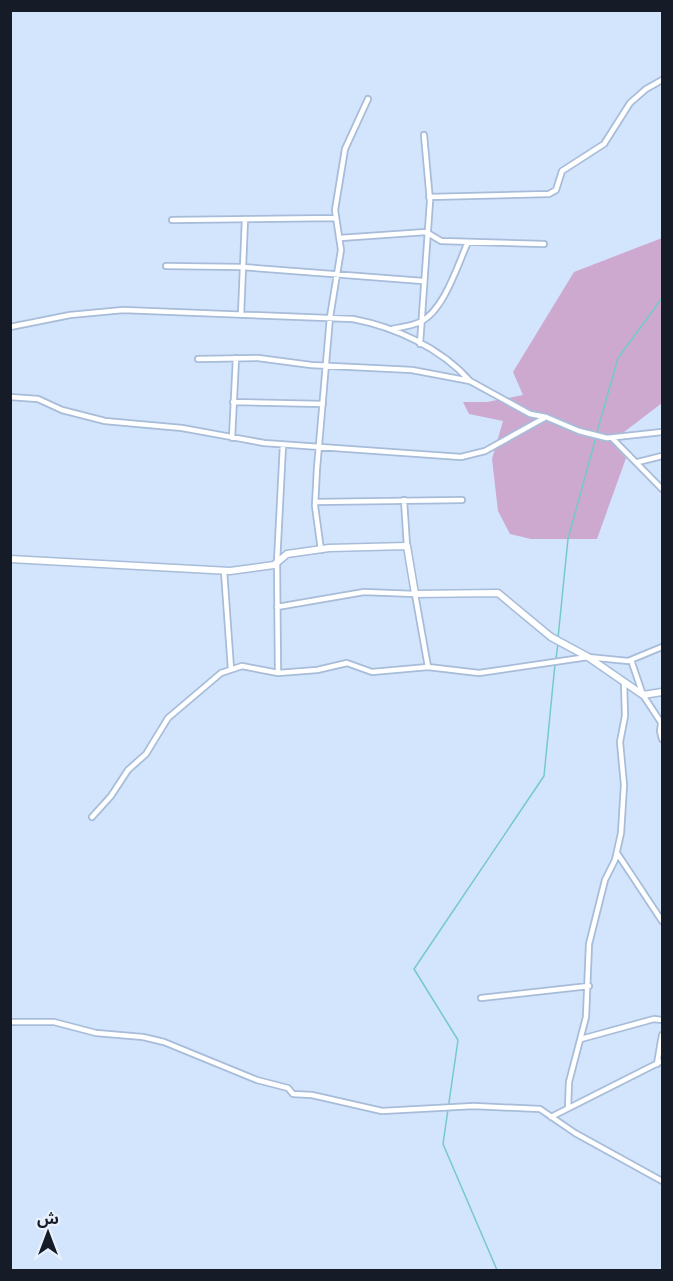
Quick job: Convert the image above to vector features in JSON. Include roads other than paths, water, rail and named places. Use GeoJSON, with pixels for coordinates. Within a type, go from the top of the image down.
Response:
{"type":"FeatureCollection","features":[{"type":"Feature","properties":{"kind":"street"},"geometry":{"type":"LineString","coordinates":[[429,198],[549,194],[556,190],[562,171],[604,144],[630,103],[646,89],[662,80]]}},
{"type":"Feature","properties":{"kind":"street"},"geometry":{"type":"LineString","coordinates":[[321,549],[315,501],[330,317],[341,250],[335,210],[345,148],[368,99]]}},
{"type":"Feature","properties":{"kind":"street"},"geometry":{"type":"LineString","coordinates":[[420,344],[429,198],[424,135]]}},
{"type":"Feature","properties":{"kind":"street"},"geometry":{"type":"LineString","coordinates":[[172,220],[336,218]]}},
{"type":"Feature","properties":{"kind":"street"},"geometry":{"type":"LineString","coordinates":[[241,315],[245,219]]}},
{"type":"Feature","properties":{"kind":"street"},"geometry":{"type":"LineString","coordinates":[[340,238],[426,232],[441,242],[544,244]]}},
{"type":"Feature","properties":{"kind":"street"},"geometry":{"type":"LineString","coordinates":[[392,329],[422,322],[450,284],[468,242]]}},
{"type":"Feature","properties":{"kind":"street"},"geometry":{"type":"LineString","coordinates":[[166,266],[243,268],[423,281]]}},
{"type":"Feature","properties":{"kind":"street"},"geometry":{"type":"LineString","coordinates":[[10,327],[70,315],[123,310],[353,319],[392,329],[420,344],[463,373],[470,381]]}},
{"type":"Feature","properties":{"kind":"street"},"geometry":{"type":"LineString","coordinates":[[232,438],[236,358]]}},
{"type":"Feature","properties":{"kind":"street"},"geometry":{"type":"LineString","coordinates":[[198,359],[258,358],[326,366],[412,370],[470,381],[530,414],[546,417],[579,431],[612,437],[663,432]]}},
{"type":"Feature","properties":{"kind":"street"},"geometry":{"type":"LineString","coordinates":[[10,397],[38,399],[63,410],[105,421],[182,428],[283,445],[461,457],[485,451],[546,417]]}},
{"type":"Feature","properties":{"kind":"street"},"geometry":{"type":"LineString","coordinates":[[233,402],[323,404]]}},
{"type":"Feature","properties":{"kind":"street"},"geometry":{"type":"LineString","coordinates":[[612,437],[663,489]]}},
{"type":"Feature","properties":{"kind":"street"},"geometry":{"type":"LineString","coordinates":[[278,674],[277,607],[283,445]]}},
{"type":"Feature","properties":{"kind":"street"},"geometry":{"type":"LineString","coordinates":[[638,462],[663,456]]}},
{"type":"Feature","properties":{"kind":"street"},"geometry":{"type":"LineString","coordinates":[[404,500],[407,546],[428,667]]}},
{"type":"Feature","properties":{"kind":"street"},"geometry":{"type":"LineString","coordinates":[[315,501],[462,500]]}},
{"type":"Feature","properties":{"kind":"street"},"geometry":{"type":"LineString","coordinates":[[10,559],[224,571],[278,562],[287,554],[321,549],[407,546]]}},
{"type":"Feature","properties":{"kind":"street"},"geometry":{"type":"LineString","coordinates":[[224,571],[231,669]]}},
{"type":"Feature","properties":{"kind":"street"},"geometry":{"type":"LineString","coordinates":[[277,607],[364,592],[498,593],[551,637],[588,657],[643,695],[663,692]]}},
{"type":"Feature","properties":{"kind":"street"},"geometry":{"type":"LineString","coordinates":[[92,817],[111,796],[128,770],[146,754],[168,718],[221,673],[231,669],[250,666],[278,674],[317,670],[347,663],[372,672],[428,667],[479,673],[588,657],[632,660],[663,647]]}},
{"type":"Feature","properties":{"kind":"street"},"geometry":{"type":"LineString","coordinates":[[632,660],[643,695],[662,724],[660,731],[663,739]]}},
{"type":"Feature","properties":{"kind":"street"},"geometry":{"type":"LineString","coordinates":[[568,1108],[569,1082],[586,1017],[589,944],[605,880],[617,853],[624,785],[620,742],[625,716],[624,682]]}},
{"type":"Feature","properties":{"kind":"street"},"geometry":{"type":"LineString","coordinates":[[617,853],[662,917]]}},
{"type":"Feature","properties":{"kind":"street"},"geometry":{"type":"LineString","coordinates":[[481,998],[589,986]]}},
{"type":"Feature","properties":{"kind":"street"},"geometry":{"type":"LineString","coordinates":[[581,1039],[654,1019],[663,1020]]}},
{"type":"Feature","properties":{"kind":"street"},"geometry":{"type":"LineString","coordinates":[[10,1022],[54,1022],[96,1033],[143,1036],[184,1049],[208,1062],[257,1080],[288,1088],[293,1094],[312,1095],[351,1105],[389,1111],[474,1106],[540,1109],[623,1161],[663,1181]]}},
{"type":"Feature","properties":{"kind":"street"},"geometry":{"type":"LineString","coordinates":[[657,1064],[663,1035]]}},
{"type":"Feature","properties":{"kind":"street"},"geometry":{"type":"LineString","coordinates":[[551,1117],[663,1061]]}},
{"type":"Feature","properties":{"kind":"waterway"},"geometry":{"type":"LineString","coordinates":[[597,432],[618,358],[662,298]]}},
{"type":"Feature","properties":{"kind":"waterway"},"geometry":{"type":"LineString","coordinates":[[558,638],[568,539],[596,437]]}},
{"type":"Feature","properties":{"kind":"waterway"},"geometry":{"type":"LineString","coordinates":[[556,659],[558,643]]}},
{"type":"Feature","properties":{"kind":"waterway"},"geometry":{"type":"LineString","coordinates":[[497,1270],[443,1144],[458,1040],[414,969],[544,776],[555,664]]}}]}
